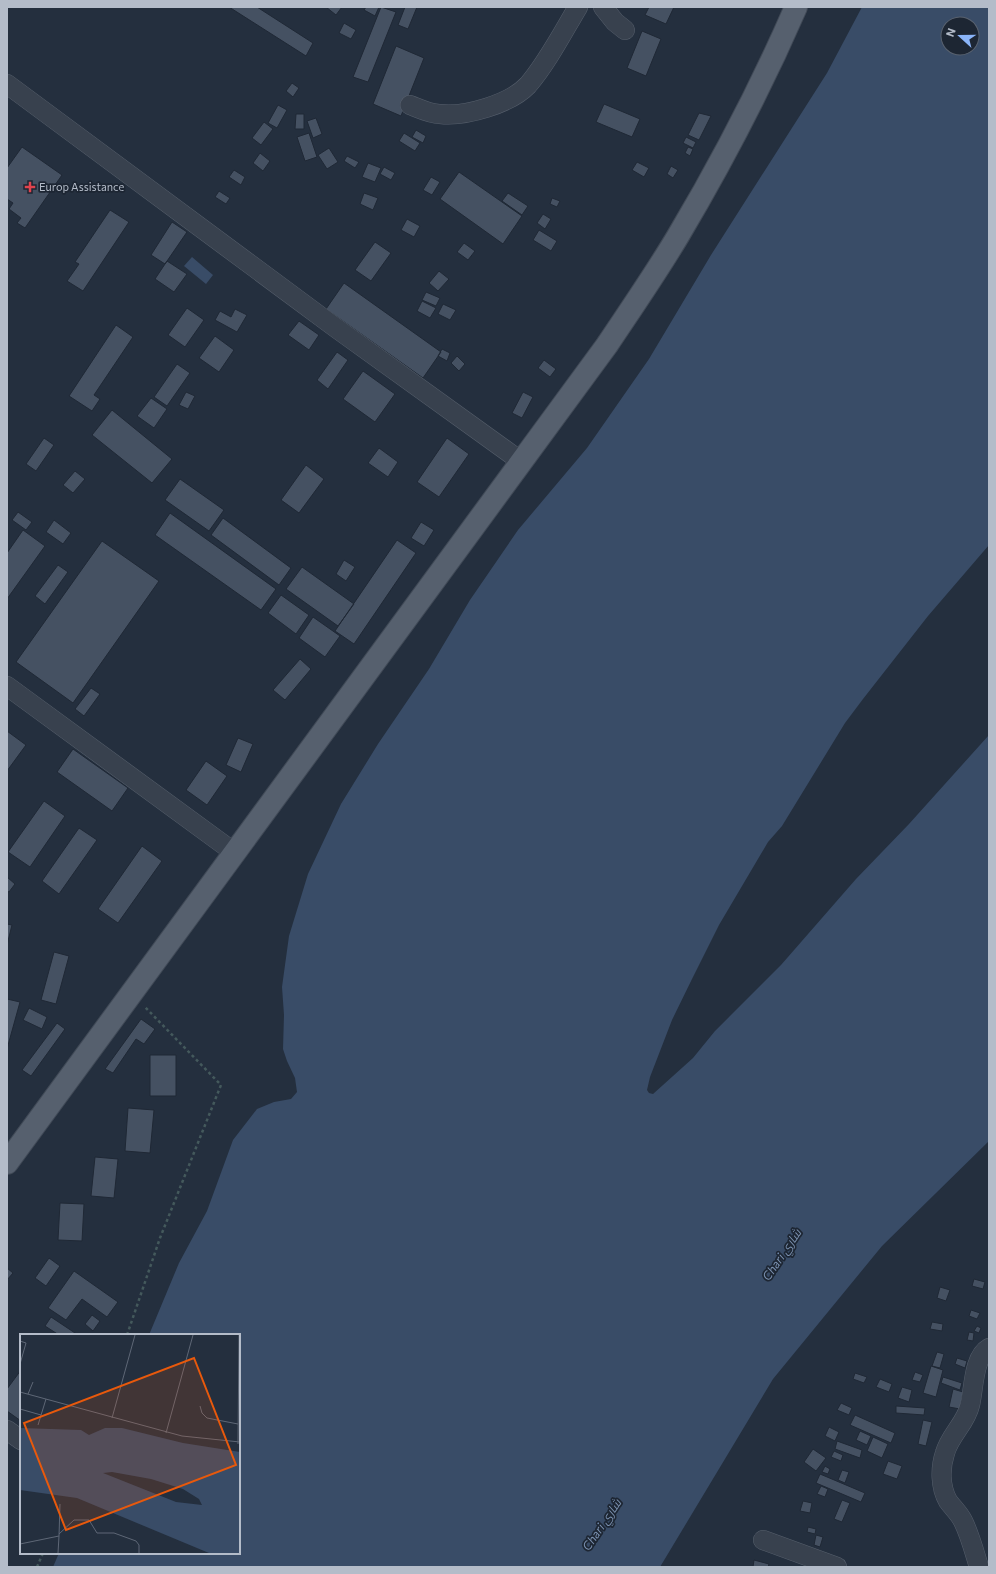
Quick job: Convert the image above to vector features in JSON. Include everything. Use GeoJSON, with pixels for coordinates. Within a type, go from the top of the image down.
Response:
{"type":"FeatureCollection","features":[{"type":"Feature","properties":{"kind":"main road"},"geometry":{"type":"LineString","coordinates":[[517,458],[651,257],[701,171],[749,79],[781,7]]}},
{"type":"Feature","properties":{"kind":"main road"},"geometry":{"type":"LineString","coordinates":[[7,1163],[230,849],[517,458],[607,345],[679,235],[728,147],[775,55],[796,7]]}},
{"type":"Feature","properties":{"kind":"main road"},"geometry":{"type":"LineString","coordinates":[[7,1143],[230,849]]}},
{"type":"Feature","properties":{"kind":"street"},"geometry":{"type":"LineString","coordinates":[[410,105],[438,114],[454,115],[488,107],[511,97],[527,85],[549,55],[578,7]]}},
{"type":"Feature","properties":{"kind":"street"},"geometry":{"type":"LineString","coordinates":[[603,7],[625,30]]}},
{"type":"Feature","properties":{"kind":"street"},"geometry":{"type":"LineString","coordinates":[[7,84],[336,328],[517,458]]}},
{"type":"Feature","properties":{"kind":"street"},"geometry":{"type":"LineString","coordinates":[[7,686],[230,849]]}},
{"type":"Feature","properties":{"kind":"street"},"geometry":{"type":"LineString","coordinates":[[979,1567],[965,1526],[946,1494],[943,1484],[942,1463],[946,1450],[966,1418],[979,1362],[985,1350],[989,1348]]}},
{"type":"Feature","properties":{"kind":"street"},"geometry":{"type":"LineString","coordinates":[[7,1430],[20,1439]]}},
{"type":"Feature","properties":{"kind":"street"},"geometry":{"type":"LineString","coordinates":[[764,1540],[837,1567]]}},
{"type":"Feature","properties":{"kind":"path"},"geometry":{"type":"LineString","coordinates":[[127,1334],[160,1238],[221,1085],[144,1006]]}},
{"type":"Feature","properties":{"kind":"path"},"geometry":{"type":"LineString","coordinates":[[37,1567],[43,1554]]}},
{"type":"Feature","properties":{"kind":"water","name":"Chari شاري"},"geometry":{"type":"Polygon","coordinates":[[[862,7],[989,7],[989,545],[928,616],[845,723],[782,826],[768,842],[719,925],[692,979],[672,1020],[650,1077],[647,1090],[649,1093],[653,1094],[693,1058],[715,1031],[781,965],[856,879],[909,824],[989,735],[989,1141],[882,1246],[773,1379],[660,1567],[53,1567],[59,1554],[240,1554],[240,1334],[149,1334],[179,1263],[207,1211],[233,1140],[257,1109],[274,1102],[291,1099],[297,1092],[295,1078],[283,1049],[284,1015],[282,987],[289,936],[308,874],[341,804],[378,744],[429,669],[470,600],[518,530],[587,448],[649,359],[711,255],[827,73],[862,7]]]}},
{"type":"Feature","properties":{"kind":"water"},"geometry":{"type":"Polygon","coordinates":[[[192,257],[213,275],[206,284],[184,266],[192,257]]]}},
{"type":"Feature","properties":{"kind":"building"},"geometry":{"type":"Polygon","coordinates":[[[229,7],[257,7],[313,43],[306,56],[229,7]]]}},
{"type":"Feature","properties":{"kind":"building"},"geometry":{"type":"Polygon","coordinates":[[[326,7],[342,7],[336,15],[326,7]]]}},
{"type":"Feature","properties":{"kind":"building"},"geometry":{"type":"Polygon","coordinates":[[[366,7],[379,7],[375,16],[364,10],[366,7]]]}},
{"type":"Feature","properties":{"kind":"building"},"geometry":{"type":"Polygon","coordinates":[[[381,7],[396,12],[368,82],[353,77],[381,7]]]}},
{"type":"Feature","properties":{"kind":"building"},"geometry":{"type":"Polygon","coordinates":[[[405,7],[417,7],[408,29],[398,25],[405,7]]]}},
{"type":"Feature","properties":{"kind":"building"},"geometry":{"type":"Polygon","coordinates":[[[649,7],[674,7],[666,24],[645,15],[649,7]]]}},
{"type":"Feature","properties":{"kind":"building"},"geometry":{"type":"Polygon","coordinates":[[[344,23],[356,30],[351,39],[339,33],[344,23]]]}},
{"type":"Feature","properties":{"kind":"building"},"geometry":{"type":"Polygon","coordinates":[[[642,31],[661,39],[646,76],[627,68],[642,31]]]}},
{"type":"Feature","properties":{"kind":"building"},"geometry":{"type":"Polygon","coordinates":[[[396,46],[424,58],[401,116],[373,104],[396,46]]]}},
{"type":"Feature","properties":{"kind":"building"},"geometry":{"type":"Polygon","coordinates":[[[292,83],[299,88],[293,97],[286,91],[292,83]]]}},
{"type":"Feature","properties":{"kind":"building"},"geometry":{"type":"Polygon","coordinates":[[[604,104],[640,119],[632,137],[596,122],[604,104]]]}},
{"type":"Feature","properties":{"kind":"building"},"geometry":{"type":"Polygon","coordinates":[[[278,105],[287,110],[277,128],[268,123],[278,105]]]}},
{"type":"Feature","properties":{"kind":"building"},"geometry":{"type":"Polygon","coordinates":[[[699,113],[711,116],[699,140],[688,135],[699,113]]]}},
{"type":"Feature","properties":{"kind":"building"},"geometry":{"type":"Polygon","coordinates":[[[296,114],[304,114],[304,129],[295,129],[296,114]]]}},
{"type":"Feature","properties":{"kind":"building"},"geometry":{"type":"Polygon","coordinates":[[[316,118],[322,134],[313,138],[307,121],[316,118]]]}},
{"type":"Feature","properties":{"kind":"building"},"geometry":{"type":"Polygon","coordinates":[[[264,122],[273,129],[261,145],[252,138],[264,122]]]}},
{"type":"Feature","properties":{"kind":"building"},"geometry":{"type":"Polygon","coordinates":[[[416,130],[426,136],[423,143],[412,137],[416,130]]]}},
{"type":"Feature","properties":{"kind":"building"},"geometry":{"type":"Polygon","coordinates":[[[309,133],[317,157],[305,161],[297,137],[309,133]]]}},
{"type":"Feature","properties":{"kind":"building"},"geometry":{"type":"Polygon","coordinates":[[[404,133],[420,143],[415,151],[399,141],[404,133]]]}},
{"type":"Feature","properties":{"kind":"building"},"geometry":{"type":"Polygon","coordinates":[[[686,137],[696,142],[693,148],[683,143],[686,137]]]}},
{"type":"Feature","properties":{"kind":"building","name":"Europ Assistance"},"geometry":{"type":"Polygon","coordinates":[[[22,147],[62,175],[25,228],[17,223],[21,218],[9,209],[13,203],[7,199],[7,168],[22,147]]]}},
{"type":"Feature","properties":{"kind":"building"},"geometry":{"type":"Polygon","coordinates":[[[688,147],[693,149],[690,156],[685,153],[688,147]]]}},
{"type":"Feature","properties":{"kind":"building"},"geometry":{"type":"Polygon","coordinates":[[[329,148],[338,162],[327,169],[318,155],[329,148]]]}},
{"type":"Feature","properties":{"kind":"building"},"geometry":{"type":"Polygon","coordinates":[[[260,153],[270,161],[263,171],[253,163],[260,153]]]}},
{"type":"Feature","properties":{"kind":"building"},"geometry":{"type":"Polygon","coordinates":[[[347,156],[359,162],[355,168],[344,161],[347,156]]]}},
{"type":"Feature","properties":{"kind":"building"},"geometry":{"type":"Polygon","coordinates":[[[637,162],[649,168],[644,177],[632,170],[637,162]]]}},
{"type":"Feature","properties":{"kind":"building"},"geometry":{"type":"Polygon","coordinates":[[[368,163],[381,168],[375,182],[362,177],[368,163]]]}},
{"type":"Feature","properties":{"kind":"building"},"geometry":{"type":"Polygon","coordinates":[[[671,166],[678,170],[673,178],[667,174],[671,166]]]}},
{"type":"Feature","properties":{"kind":"building"},"geometry":{"type":"Polygon","coordinates":[[[384,167],[395,173],[391,180],[380,174],[384,167]]]}},
{"type":"Feature","properties":{"kind":"building"},"geometry":{"type":"Polygon","coordinates":[[[234,170],[245,177],[241,185],[229,177],[234,170]]]}},
{"type":"Feature","properties":{"kind":"building"},"geometry":{"type":"Polygon","coordinates":[[[459,172],[522,216],[503,244],[440,199],[459,172]]]}},
{"type":"Feature","properties":{"kind":"building"},"geometry":{"type":"Polygon","coordinates":[[[431,177],[440,182],[432,195],[423,190],[431,177]]]}},
{"type":"Feature","properties":{"kind":"building"},"geometry":{"type":"Polygon","coordinates":[[[219,191],[230,198],[226,204],[215,197],[219,191]]]}},
{"type":"Feature","properties":{"kind":"building"},"geometry":{"type":"Polygon","coordinates":[[[364,193],[378,198],[373,210],[360,204],[364,193]]]}},
{"type":"Feature","properties":{"kind":"building"},"geometry":{"type":"Polygon","coordinates":[[[508,193],[528,206],[522,215],[502,201],[508,193]]]}},
{"type":"Feature","properties":{"kind":"building"},"geometry":{"type":"Polygon","coordinates":[[[552,198],[560,201],[557,207],[550,204],[552,198]]]}},
{"type":"Feature","properties":{"kind":"building"},"geometry":{"type":"Polygon","coordinates":[[[110,210],[129,222],[83,291],[67,281],[79,264],[75,262],[110,210]]]}},
{"type":"Feature","properties":{"kind":"building"},"geometry":{"type":"Polygon","coordinates":[[[543,214],[551,219],[545,229],[537,223],[543,214]]]}},
{"type":"Feature","properties":{"kind":"building"},"geometry":{"type":"Polygon","coordinates":[[[407,219],[420,226],[414,237],[401,230],[407,219]]]}},
{"type":"Feature","properties":{"kind":"building"},"geometry":{"type":"Polygon","coordinates":[[[172,222],[187,232],[165,264],[151,255],[172,222]]]}},
{"type":"Feature","properties":{"kind":"building"},"geometry":{"type":"Polygon","coordinates":[[[539,230],[557,241],[551,251],[533,240],[539,230]]]}},
{"type":"Feature","properties":{"kind":"building"},"geometry":{"type":"Polygon","coordinates":[[[375,242],[391,253],[371,281],[355,270],[375,242]]]}},
{"type":"Feature","properties":{"kind":"building"},"geometry":{"type":"Polygon","coordinates":[[[464,243],[475,251],[468,260],[457,252],[464,243]]]}},
{"type":"Feature","properties":{"kind":"building"},"geometry":{"type":"Polygon","coordinates":[[[167,261],[187,274],[174,292],[155,279],[167,261]]]}},
{"type":"Feature","properties":{"kind":"building"},"geometry":{"type":"Polygon","coordinates":[[[439,271],[449,279],[438,291],[429,283],[439,271]]]}},
{"type":"Feature","properties":{"kind":"building"},"geometry":{"type":"Polygon","coordinates":[[[344,283],[441,352],[423,378],[326,309],[344,283]]]}},
{"type":"Feature","properties":{"kind":"building"},"geometry":{"type":"Polygon","coordinates":[[[426,292],[440,298],[436,306],[422,300],[426,292]]]}},
{"type":"Feature","properties":{"kind":"building"},"geometry":{"type":"Polygon","coordinates":[[[422,301],[436,308],[430,318],[417,311],[422,301]]]}},
{"type":"Feature","properties":{"kind":"building"},"geometry":{"type":"Polygon","coordinates":[[[443,304],[456,310],[450,320],[438,314],[443,304]]]}},
{"type":"Feature","properties":{"kind":"building"},"geometry":{"type":"Polygon","coordinates":[[[187,308],[204,320],[185,347],[168,335],[187,308]]]}},
{"type":"Feature","properties":{"kind":"building"},"geometry":{"type":"Polygon","coordinates":[[[235,309],[247,315],[237,332],[215,320],[220,311],[231,317],[235,309]]]}},
{"type":"Feature","properties":{"kind":"building"},"geometry":{"type":"Polygon","coordinates":[[[299,321],[319,335],[309,350],[288,335],[299,321]]]}},
{"type":"Feature","properties":{"kind":"building"},"geometry":{"type":"Polygon","coordinates":[[[116,325],[133,337],[94,395],[100,399],[92,411],[69,396],[116,325]]]}},
{"type":"Feature","properties":{"kind":"building"},"geometry":{"type":"Polygon","coordinates":[[[215,336],[234,350],[219,372],[199,358],[215,336]]]}},
{"type":"Feature","properties":{"kind":"building"},"geometry":{"type":"Polygon","coordinates":[[[442,349],[450,353],[447,361],[438,356],[442,349]]]}},
{"type":"Feature","properties":{"kind":"building"},"geometry":{"type":"Polygon","coordinates":[[[337,352],[348,360],[328,389],[317,380],[337,352]]]}},
{"type":"Feature","properties":{"kind":"building"},"geometry":{"type":"Polygon","coordinates":[[[457,356],[465,364],[459,371],[451,363],[457,356]]]}},
{"type":"Feature","properties":{"kind":"building"},"geometry":{"type":"Polygon","coordinates":[[[544,360],[556,369],[550,377],[538,368],[544,360]]]}},
{"type":"Feature","properties":{"kind":"building"},"geometry":{"type":"Polygon","coordinates":[[[177,364],[190,373],[167,406],[154,397],[177,364]]]}},
{"type":"Feature","properties":{"kind":"building"},"geometry":{"type":"Polygon","coordinates":[[[363,371],[395,394],[375,422],[343,399],[363,371]]]}},
{"type":"Feature","properties":{"kind":"building"},"geometry":{"type":"Polygon","coordinates":[[[186,392],[195,396],[188,409],[179,405],[186,392]]]}},
{"type":"Feature","properties":{"kind":"building"},"geometry":{"type":"Polygon","coordinates":[[[523,392],[533,397],[522,418],[512,413],[523,392]]]}},
{"type":"Feature","properties":{"kind":"building"},"geometry":{"type":"Polygon","coordinates":[[[151,398],[167,409],[154,428],[137,416],[151,398]]]}},
{"type":"Feature","properties":{"kind":"building"},"geometry":{"type":"Polygon","coordinates":[[[112,410],[172,459],[152,483],[92,435],[112,410]]]}},
{"type":"Feature","properties":{"kind":"building"},"geometry":{"type":"Polygon","coordinates":[[[44,438],[54,445],[36,471],[26,464],[44,438]]]}},
{"type":"Feature","properties":{"kind":"building"},"geometry":{"type":"Polygon","coordinates":[[[447,438],[469,454],[439,497],[417,482],[447,438]]]}},
{"type":"Feature","properties":{"kind":"building"},"geometry":{"type":"Polygon","coordinates":[[[379,448],[398,462],[388,477],[368,463],[379,448]]]}},
{"type":"Feature","properties":{"kind":"building"},"geometry":{"type":"Polygon","coordinates":[[[306,465],[324,479],[299,513],[281,500],[306,465]]]}},
{"type":"Feature","properties":{"kind":"building"},"geometry":{"type":"Polygon","coordinates":[[[75,471],[85,479],[73,493],[63,485],[75,471]]]}},
{"type":"Feature","properties":{"kind":"building"},"geometry":{"type":"Polygon","coordinates":[[[180,479],[224,510],[209,531],[165,500],[180,479]]]}},
{"type":"Feature","properties":{"kind":"building"},"geometry":{"type":"Polygon","coordinates":[[[18,512],[32,522],[26,530],[12,520],[18,512]]]}},
{"type":"Feature","properties":{"kind":"building"},"geometry":{"type":"Polygon","coordinates":[[[170,513],[276,589],[261,610],[155,535],[170,513]]]}},
{"type":"Feature","properties":{"kind":"building"},"geometry":{"type":"Polygon","coordinates":[[[223,518],[291,568],[279,585],[211,535],[223,518]]]}},
{"type":"Feature","properties":{"kind":"building"},"geometry":{"type":"Polygon","coordinates":[[[54,520],[71,533],[63,544],[46,532],[54,520]]]}},
{"type":"Feature","properties":{"kind":"building"},"geometry":{"type":"Polygon","coordinates":[[[421,522],[434,530],[424,546],[411,538],[421,522]]]}},
{"type":"Feature","properties":{"kind":"building"},"geometry":{"type":"Polygon","coordinates":[[[23,530],[45,546],[7,599],[7,553],[23,530]]]}},
{"type":"Feature","properties":{"kind":"building"},"geometry":{"type":"Polygon","coordinates":[[[397,540],[416,553],[354,644],[335,631],[397,540]]]}},
{"type":"Feature","properties":{"kind":"building"},"geometry":{"type":"Polygon","coordinates":[[[102,541],[159,581],[73,703],[16,662],[102,541]]]}},
{"type":"Feature","properties":{"kind":"building"},"geometry":{"type":"Polygon","coordinates":[[[344,560],[355,567],[346,581],[336,574],[344,560]]]}},
{"type":"Feature","properties":{"kind":"building"},"geometry":{"type":"Polygon","coordinates":[[[58,565],[68,572],[45,604],[35,596],[58,565]]]}},
{"type":"Feature","properties":{"kind":"building"},"geometry":{"type":"Polygon","coordinates":[[[302,567],[354,604],[338,626],[286,589],[302,567]]]}},
{"type":"Feature","properties":{"kind":"building"},"geometry":{"type":"Polygon","coordinates":[[[281,595],[309,615],[296,634],[268,613],[281,595]]]}},
{"type":"Feature","properties":{"kind":"building"},"geometry":{"type":"Polygon","coordinates":[[[313,617],[340,636],[325,657],[299,638],[313,617]]]}},
{"type":"Feature","properties":{"kind":"building"},"geometry":{"type":"Polygon","coordinates":[[[300,659],[311,669],[285,700],[273,690],[300,659]]]}},
{"type":"Feature","properties":{"kind":"building"},"geometry":{"type":"Polygon","coordinates":[[[91,688],[100,694],[84,716],[75,709],[91,688]]]}},
{"type":"Feature","properties":{"kind":"building"},"geometry":{"type":"Polygon","coordinates":[[[7,731],[26,745],[7,771],[7,731]]]}},
{"type":"Feature","properties":{"kind":"building"},"geometry":{"type":"Polygon","coordinates":[[[238,738],[253,744],[241,772],[226,765],[238,738]]]}},
{"type":"Feature","properties":{"kind":"building"},"geometry":{"type":"Polygon","coordinates":[[[73,749],[128,788],[112,811],[57,772],[73,749]]]}},
{"type":"Feature","properties":{"kind":"building"},"geometry":{"type":"Polygon","coordinates":[[[206,761],[227,776],[207,805],[186,790],[206,761]]]}},
{"type":"Feature","properties":{"kind":"building"},"geometry":{"type":"Polygon","coordinates":[[[44,801],[65,816],[30,867],[8,852],[44,801]]]}},
{"type":"Feature","properties":{"kind":"building"},"geometry":{"type":"Polygon","coordinates":[[[79,828],[97,840],[59,894],[42,881],[79,828]]]}},
{"type":"Feature","properties":{"kind":"building"},"geometry":{"type":"Polygon","coordinates":[[[142,846],[162,861],[118,923],[98,909],[142,846]]]}},
{"type":"Feature","properties":{"kind":"building"},"geometry":{"type":"Polygon","coordinates":[[[7,877],[15,884],[9,892],[7,891],[7,877]]]}},
{"type":"Feature","properties":{"kind":"building"},"geometry":{"type":"Polygon","coordinates":[[[7,924],[12,925],[7,945],[7,924]]]}},
{"type":"Feature","properties":{"kind":"building"},"geometry":{"type":"Polygon","coordinates":[[[54,952],[69,956],[56,1004],[41,1000],[54,952]]]}},
{"type":"Feature","properties":{"kind":"building"},"geometry":{"type":"Polygon","coordinates":[[[7,999],[20,1002],[7,1049],[7,999]]]}},
{"type":"Feature","properties":{"kind":"building"},"geometry":{"type":"Polygon","coordinates":[[[29,1008],[47,1017],[42,1029],[23,1020],[29,1008]]]}},
{"type":"Feature","properties":{"kind":"building"},"geometry":{"type":"Polygon","coordinates":[[[141,1019],[155,1029],[144,1044],[136,1039],[113,1073],[105,1069],[141,1019]]]}},
{"type":"Feature","properties":{"kind":"building"},"geometry":{"type":"Polygon","coordinates":[[[57,1023],[65,1029],[31,1076],[22,1070],[57,1023]]]}},
{"type":"Feature","properties":{"kind":"building"},"geometry":{"type":"Polygon","coordinates":[[[150,1055],[176,1055],[176,1096],[150,1096],[150,1055]]]}},
{"type":"Feature","properties":{"kind":"building"},"geometry":{"type":"Polygon","coordinates":[[[128,1108],[154,1110],[150,1153],[125,1151],[128,1108]]]}},
{"type":"Feature","properties":{"kind":"building"},"geometry":{"type":"Polygon","coordinates":[[[95,1157],[118,1159],[114,1198],[91,1196],[95,1157]]]}},
{"type":"Feature","properties":{"kind":"building"},"geometry":{"type":"Polygon","coordinates":[[[60,1203],[84,1204],[82,1241],[58,1240],[60,1203]]]}},
{"type":"Feature","properties":{"kind":"building"},"geometry":{"type":"Polygon","coordinates":[[[49,1258],[60,1266],[46,1286],[35,1278],[49,1258]]]}},
{"type":"Feature","properties":{"kind":"building"},"geometry":{"type":"Polygon","coordinates":[[[7,1268],[13,1273],[7,1280],[7,1268]]]}},
{"type":"Feature","properties":{"kind":"building"},"geometry":{"type":"Polygon","coordinates":[[[74,1271],[118,1302],[107,1317],[82,1299],[66,1320],[48,1308],[74,1271]]]}},
{"type":"Feature","properties":{"kind":"building"},"geometry":{"type":"Polygon","coordinates":[[[974,1279],[985,1282],[983,1289],[972,1286],[974,1279]]]}},
{"type":"Feature","properties":{"kind":"building"},"geometry":{"type":"Polygon","coordinates":[[[940,1287],[950,1290],[946,1301],[937,1298],[940,1287]]]}},
{"type":"Feature","properties":{"kind":"building"},"geometry":{"type":"Polygon","coordinates":[[[971,1310],[980,1313],[977,1319],[969,1316],[971,1310]]]}},
{"type":"Feature","properties":{"kind":"building"},"geometry":{"type":"Polygon","coordinates":[[[92,1315],[100,1321],[93,1331],[85,1324],[92,1315]]]}},
{"type":"Feature","properties":{"kind":"building"},"geometry":{"type":"Polygon","coordinates":[[[51,1317],[76,1334],[57,1334],[45,1326],[51,1317]]]}},
{"type":"Feature","properties":{"kind":"building"},"geometry":{"type":"Polygon","coordinates":[[[932,1322],[943,1324],[942,1331],[930,1329],[932,1322]]]}},
{"type":"Feature","properties":{"kind":"building"},"geometry":{"type":"Polygon","coordinates":[[[977,1326],[981,1328],[979,1333],[974,1331],[977,1326]]]}},
{"type":"Feature","properties":{"kind":"building"},"geometry":{"type":"Polygon","coordinates":[[[969,1332],[974,1333],[973,1341],[967,1340],[969,1332]]]}},
{"type":"Feature","properties":{"kind":"building"},"geometry":{"type":"Polygon","coordinates":[[[937,1352],[944,1354],[940,1368],[932,1366],[937,1352]]]}},
{"type":"Feature","properties":{"kind":"building"},"geometry":{"type":"Polygon","coordinates":[[[957,1358],[967,1361],[965,1368],[955,1364],[957,1358]]]}},
{"type":"Feature","properties":{"kind":"building"},"geometry":{"type":"Polygon","coordinates":[[[931,1366],[943,1370],[936,1397],[923,1393],[931,1366]]]}},
{"type":"Feature","properties":{"kind":"building"},"geometry":{"type":"Polygon","coordinates":[[[20,1371],[20,1420],[7,1411],[7,1389],[20,1371]]]}},
{"type":"Feature","properties":{"kind":"building"},"geometry":{"type":"Polygon","coordinates":[[[915,1372],[923,1375],[920,1382],[912,1380],[915,1372]]]}},
{"type":"Feature","properties":{"kind":"building"},"geometry":{"type":"Polygon","coordinates":[[[855,1373],[867,1377],[864,1383],[853,1379],[855,1373]]]}},
{"type":"Feature","properties":{"kind":"building"},"geometry":{"type":"Polygon","coordinates":[[[943,1377],[962,1383],[960,1390],[941,1383],[943,1377]]]}},
{"type":"Feature","properties":{"kind":"building"},"geometry":{"type":"Polygon","coordinates":[[[880,1379],[892,1384],[889,1392],[876,1387],[880,1379]]]}},
{"type":"Feature","properties":{"kind":"building"},"geometry":{"type":"Polygon","coordinates":[[[902,1387],[912,1390],[909,1402],[898,1398],[902,1387]]]}},
{"type":"Feature","properties":{"kind":"building"},"geometry":{"type":"Polygon","coordinates":[[[953,1389],[963,1392],[960,1409],[949,1407],[953,1389]]]}},
{"type":"Feature","properties":{"kind":"building"},"geometry":{"type":"Polygon","coordinates":[[[841,1403],[852,1408],[849,1415],[837,1410],[841,1403]]]}},
{"type":"Feature","properties":{"kind":"building"},"geometry":{"type":"Polygon","coordinates":[[[896,1406],[925,1408],[924,1415],[896,1413],[896,1406]]]}},
{"type":"Feature","properties":{"kind":"building"},"geometry":{"type":"Polygon","coordinates":[[[855,1415],[895,1433],[891,1443],[850,1425],[855,1415]]]}},
{"type":"Feature","properties":{"kind":"building"},"geometry":{"type":"Polygon","coordinates":[[[923,1420],[932,1422],[926,1446],[918,1444],[923,1420]]]}},
{"type":"Feature","properties":{"kind":"building"},"geometry":{"type":"Polygon","coordinates":[[[829,1427],[839,1432],[835,1441],[825,1436],[829,1427]]]}},
{"type":"Feature","properties":{"kind":"building"},"geometry":{"type":"Polygon","coordinates":[[[860,1431],[871,1436],[867,1445],[856,1440],[860,1431]]]}},
{"type":"Feature","properties":{"kind":"building"},"geometry":{"type":"Polygon","coordinates":[[[873,1437],[888,1444],[882,1458],[867,1451],[873,1437]]]}},
{"type":"Feature","properties":{"kind":"building"},"geometry":{"type":"Polygon","coordinates":[[[837,1441],[862,1450],[860,1458],[835,1449],[837,1441]]]}},
{"type":"Feature","properties":{"kind":"building"},"geometry":{"type":"Polygon","coordinates":[[[813,1449],[826,1458],[816,1471],[804,1462],[813,1449]]]}},
{"type":"Feature","properties":{"kind":"building"},"geometry":{"type":"Polygon","coordinates":[[[834,1451],[843,1455],[841,1461],[831,1457],[834,1451]]]}},
{"type":"Feature","properties":{"kind":"building"},"geometry":{"type":"Polygon","coordinates":[[[888,1461],[902,1466],[897,1479],[883,1474],[888,1461]]]}},
{"type":"Feature","properties":{"kind":"building"},"geometry":{"type":"Polygon","coordinates":[[[825,1466],[830,1469],[828,1474],[822,1472],[825,1466]]]}},
{"type":"Feature","properties":{"kind":"building"},"geometry":{"type":"Polygon","coordinates":[[[842,1470],[849,1472],[845,1483],[838,1480],[842,1470]]]}},
{"type":"Feature","properties":{"kind":"building"},"geometry":{"type":"Polygon","coordinates":[[[820,1474],[865,1493],[861,1502],[816,1483],[820,1474]]]}},
{"type":"Feature","properties":{"kind":"building"},"geometry":{"type":"Polygon","coordinates":[[[821,1486],[828,1489],[825,1497],[817,1494],[821,1486]]]}},
{"type":"Feature","properties":{"kind":"building"},"geometry":{"type":"Polygon","coordinates":[[[842,1500],[850,1503],[842,1522],[834,1519],[842,1500]]]}},
{"type":"Feature","properties":{"kind":"building"},"geometry":{"type":"Polygon","coordinates":[[[803,1501],[812,1503],[810,1513],[800,1511],[803,1501]]]}},
{"type":"Feature","properties":{"kind":"building"},"geometry":{"type":"Polygon","coordinates":[[[808,1527],[816,1529],[815,1534],[807,1532],[808,1527]]]}},
{"type":"Feature","properties":{"kind":"building"},"geometry":{"type":"Polygon","coordinates":[[[816,1535],[823,1537],[820,1547],[814,1545],[816,1535]]]}},
{"type":"Feature","properties":{"kind":"building"},"geometry":{"type":"Polygon","coordinates":[[[754,1560],[769,1564],[768,1567],[753,1567],[754,1560]]]}},
{"type":"Feature","properties":{"kind":"place","name":"Europ Assistance"},"geometry":{"type":"Point","coordinates":[30,187]}}]}
